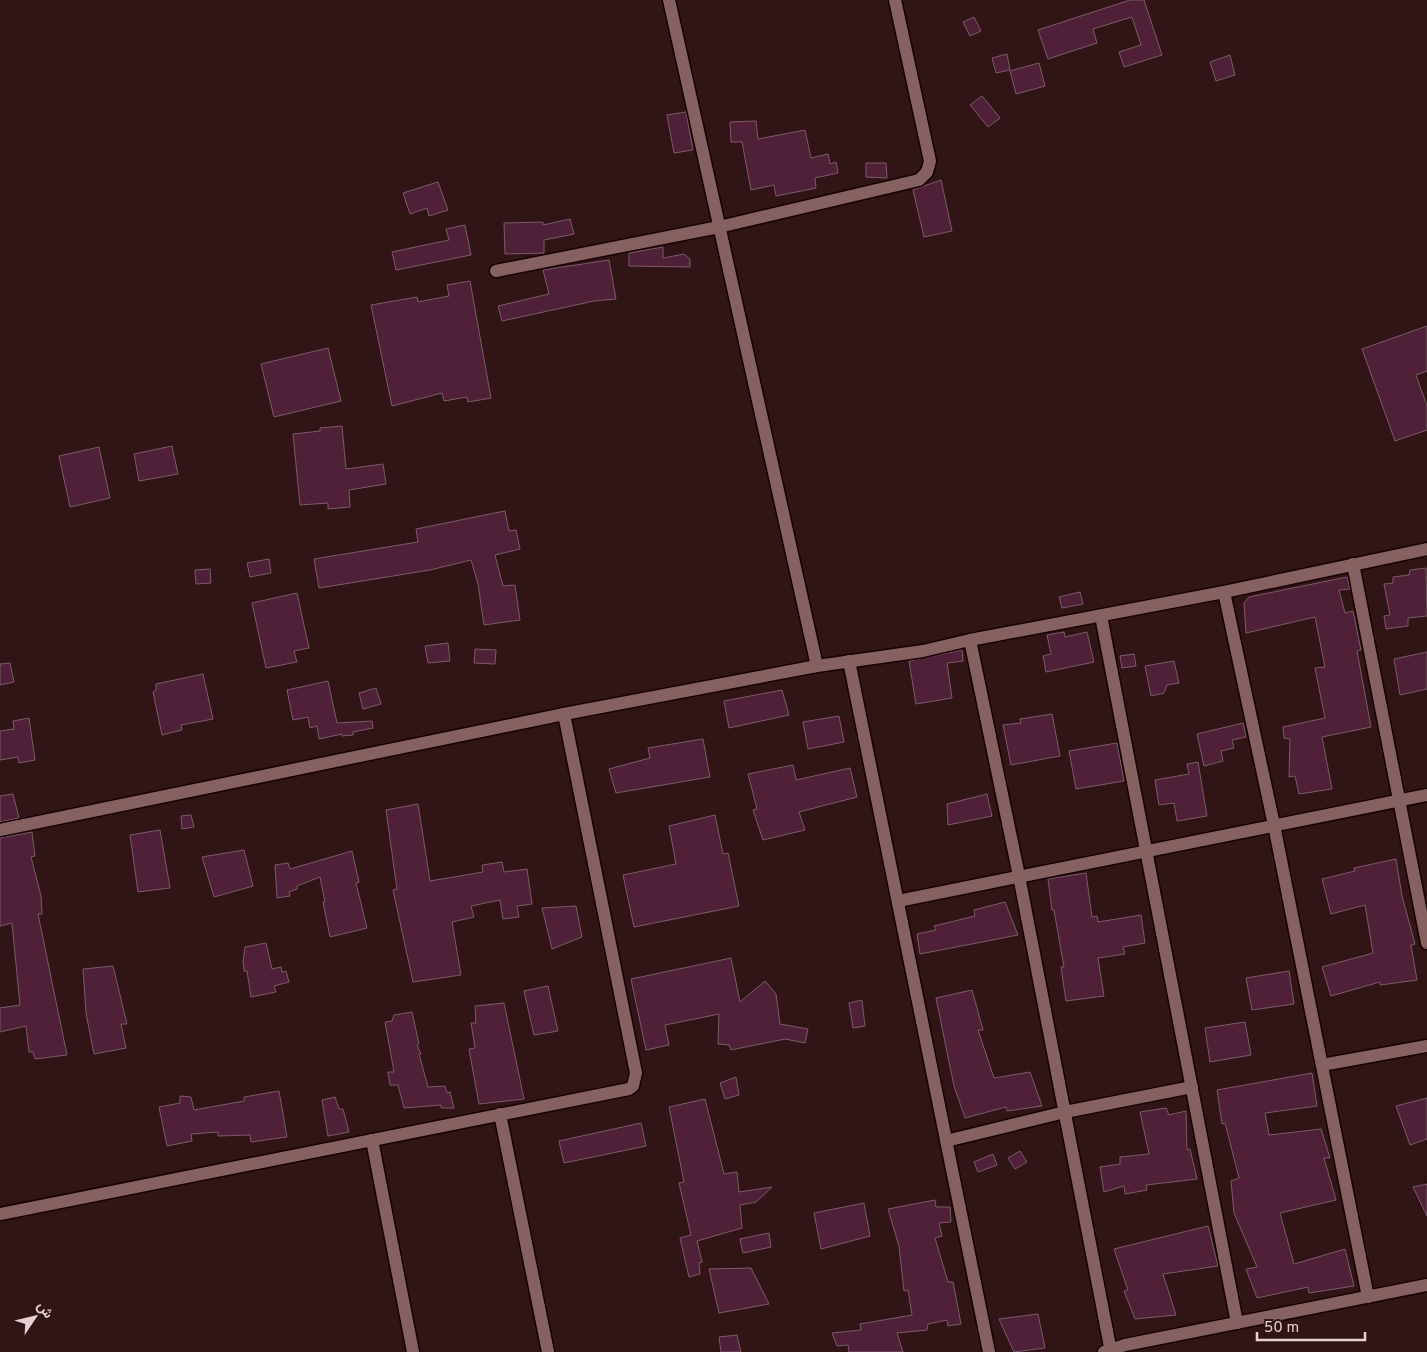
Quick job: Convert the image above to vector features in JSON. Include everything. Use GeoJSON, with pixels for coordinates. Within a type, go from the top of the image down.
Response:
{"type":"FeatureCollection","features":[{"type":"Feature","properties":{"kind":"street"},"geometry":{"type":"LineString","coordinates":[[669,0],[817,666]]}},
{"type":"Feature","properties":{"kind":"street"},"geometry":{"type":"LineString","coordinates":[[496,271],[719,227],[919,180],[928,172],[930,161],[895,0]]}},
{"type":"Feature","properties":{"kind":"street"},"geometry":{"type":"LineString","coordinates":[[0,830],[564,714],[817,666],[923,651],[970,640],[1224,592],[1427,549]]}},
{"type":"Feature","properties":{"kind":"street"},"geometry":{"type":"LineString","coordinates":[[1352,564],[1427,943]]}},
{"type":"Feature","properties":{"kind":"street"},"geometry":{"type":"LineString","coordinates":[[1224,592],[1274,825],[1368,1297]]}},
{"type":"Feature","properties":{"kind":"street"},"geometry":{"type":"LineString","coordinates":[[1101,616],[1238,1323]]}},
{"type":"Feature","properties":{"kind":"street"},"geometry":{"type":"LineString","coordinates":[[970,640],[1019,876],[1109,1352],[1125,1345],[1427,1285]]}},
{"type":"Feature","properties":{"kind":"street"},"geometry":{"type":"LineString","coordinates":[[849,661],[989,1352]]}},
{"type":"Feature","properties":{"kind":"street"},"geometry":{"type":"LineString","coordinates":[[0,1214],[629,1089],[635,1082],[636,1073],[564,714]]}},
{"type":"Feature","properties":{"kind":"street"},"geometry":{"type":"LineString","coordinates":[[898,901],[1427,795]]}},
{"type":"Feature","properties":{"kind":"street"},"geometry":{"type":"LineString","coordinates":[[1322,1065],[1427,1046]]}},
{"type":"Feature","properties":{"kind":"street"},"geometry":{"type":"LineString","coordinates":[[946,1141],[1064,1112],[1192,1087]]}},
{"type":"Feature","properties":{"kind":"street"},"geometry":{"type":"LineString","coordinates":[[500,1114],[548,1352]]}},
{"type":"Feature","properties":{"kind":"street"},"geometry":{"type":"LineString","coordinates":[[372,1140],[412,1352]]}},
{"type":"Feature","properties":{"kind":"building"},"geometry":{"type":"Polygon","coordinates":[[[1130,0],[1144,0],[1162,55],[1124,67],[1119,52],[1141,45],[1132,17],[1093,29],[1097,43],[1048,59],[1038,30],[1130,0]]]}},
{"type":"Feature","properties":{"kind":"building"},"geometry":{"type":"Polygon","coordinates":[[[974,17],[981,31],[970,36],[963,22],[974,17]]]}},
{"type":"Feature","properties":{"kind":"building"},"geometry":{"type":"Polygon","coordinates":[[[1007,54],[1010,70],[996,73],[992,58],[1007,54]]]}},
{"type":"Feature","properties":{"kind":"building"},"geometry":{"type":"Polygon","coordinates":[[[1230,55],[1235,75],[1216,81],[1210,62],[1230,55]]]}},
{"type":"Feature","properties":{"kind":"building"},"geometry":{"type":"Polygon","coordinates":[[[1039,63],[1045,86],[1016,94],[1010,71],[1039,63]]]}},
{"type":"Feature","properties":{"kind":"building"},"geometry":{"type":"Polygon","coordinates":[[[982,96],[1000,118],[988,127],[970,105],[982,96]]]}},
{"type":"Feature","properties":{"kind":"building"},"geometry":{"type":"Polygon","coordinates":[[[686,112],[693,150],[674,153],[667,115],[686,112]]]}},
{"type":"Feature","properties":{"kind":"building"},"geometry":{"type":"Polygon","coordinates":[[[756,121],[758,139],[805,130],[811,158],[828,154],[830,164],[836,162],[838,173],[815,178],[816,188],[776,196],[774,185],[751,190],[742,142],[731,142],[730,122],[756,121]]]}},
{"type":"Feature","properties":{"kind":"building"},"geometry":{"type":"Polygon","coordinates":[[[866,163],[886,163],[887,178],[866,177],[866,163]]]}},
{"type":"Feature","properties":{"kind":"building"},"geometry":{"type":"Polygon","coordinates":[[[941,180],[952,231],[924,237],[913,190],[941,180]]]}},
{"type":"Feature","properties":{"kind":"building"},"geometry":{"type":"Polygon","coordinates":[[[438,182],[448,210],[429,216],[427,208],[410,214],[403,193],[438,182]]]}},
{"type":"Feature","properties":{"kind":"building"},"geometry":{"type":"Polygon","coordinates":[[[570,219],[574,234],[544,240],[544,253],[505,254],[504,223],[543,222],[543,225],[570,219]]]}},
{"type":"Feature","properties":{"kind":"building"},"geometry":{"type":"Polygon","coordinates":[[[465,225],[471,255],[396,270],[392,252],[449,240],[446,229],[465,225]]]}},
{"type":"Feature","properties":{"kind":"building"},"geometry":{"type":"Polygon","coordinates":[[[663,247],[663,258],[684,254],[690,259],[690,267],[629,266],[629,253],[663,247]]]}},
{"type":"Feature","properties":{"kind":"building"},"geometry":{"type":"Polygon","coordinates":[[[609,260],[616,299],[594,301],[502,321],[498,306],[549,294],[543,270],[609,260]]]}},
{"type":"Feature","properties":{"kind":"building"},"geometry":{"type":"Polygon","coordinates":[[[470,281],[491,398],[468,402],[467,397],[444,401],[442,393],[392,406],[371,305],[417,297],[418,302],[449,296],[447,285],[470,281]]]}},
{"type":"Feature","properties":{"kind":"building"},"geometry":{"type":"Polygon","coordinates":[[[1427,326],[1427,371],[1416,375],[1427,406],[1427,430],[1395,441],[1362,349],[1427,326]]]}},
{"type":"Feature","properties":{"kind":"building"},"geometry":{"type":"Polygon","coordinates":[[[328,348],[341,401],[274,417],[261,364],[328,348]]]}},
{"type":"Feature","properties":{"kind":"building"},"geometry":{"type":"Polygon","coordinates":[[[342,426],[346,469],[383,464],[386,484],[349,490],[350,507],[328,509],[328,503],[300,505],[293,434],[320,431],[320,428],[342,426]]]}},
{"type":"Feature","properties":{"kind":"building"},"geometry":{"type":"Polygon","coordinates":[[[172,446],[178,474],[139,481],[134,454],[172,446]]]}},
{"type":"Feature","properties":{"kind":"building"},"geometry":{"type":"Polygon","coordinates":[[[99,447],[110,498],[70,507],[59,456],[99,447]]]}},
{"type":"Feature","properties":{"kind":"building"},"geometry":{"type":"Polygon","coordinates":[[[505,511],[509,531],[516,530],[520,549],[495,555],[503,586],[515,585],[520,620],[484,625],[478,584],[471,560],[430,570],[319,588],[314,559],[418,542],[416,529],[505,511]]]}},
{"type":"Feature","properties":{"kind":"building"},"geometry":{"type":"Polygon","coordinates":[[[269,559],[271,573],[250,577],[247,563],[269,559]]]}},
{"type":"Feature","properties":{"kind":"building"},"geometry":{"type":"Polygon","coordinates":[[[1426,568],[1427,616],[1408,618],[1408,626],[1386,629],[1384,616],[1390,615],[1384,584],[1393,583],[1393,577],[1409,575],[1410,570],[1426,568]]]}},
{"type":"Feature","properties":{"kind":"building"},"geometry":{"type":"Polygon","coordinates":[[[210,569],[211,583],[196,584],[195,570],[210,569]]]}},
{"type":"Feature","properties":{"kind":"building"},"geometry":{"type":"Polygon","coordinates":[[[1347,577],[1350,589],[1339,590],[1345,613],[1353,611],[1361,650],[1357,651],[1371,727],[1322,737],[1332,789],[1299,794],[1295,776],[1289,777],[1290,739],[1284,738],[1283,727],[1325,718],[1315,668],[1325,667],[1315,617],[1246,633],[1244,603],[1249,597],[1347,577]]]}},
{"type":"Feature","properties":{"kind":"building"},"geometry":{"type":"Polygon","coordinates":[[[1080,592],[1083,604],[1062,608],[1059,597],[1080,592]]]}},
{"type":"Feature","properties":{"kind":"building"},"geometry":{"type":"Polygon","coordinates":[[[297,593],[309,648],[294,651],[297,662],[266,668],[252,603],[297,593]]]}},
{"type":"Feature","properties":{"kind":"building"},"geometry":{"type":"Polygon","coordinates":[[[1064,632],[1065,637],[1087,632],[1094,662],[1046,672],[1043,656],[1051,654],[1047,635],[1064,632]]]}},
{"type":"Feature","properties":{"kind":"building"},"geometry":{"type":"Polygon","coordinates":[[[448,643],[450,661],[428,663],[425,646],[448,643]]]}},
{"type":"Feature","properties":{"kind":"building"},"geometry":{"type":"Polygon","coordinates":[[[475,649],[496,650],[495,664],[474,663],[475,649]]]}},
{"type":"Feature","properties":{"kind":"building"},"geometry":{"type":"Polygon","coordinates":[[[962,650],[963,661],[947,663],[952,698],[916,704],[909,661],[962,650]]]}},
{"type":"Feature","properties":{"kind":"building"},"geometry":{"type":"Polygon","coordinates":[[[1427,652],[1427,689],[1400,695],[1394,659],[1427,652]]]}},
{"type":"Feature","properties":{"kind":"building"},"geometry":{"type":"Polygon","coordinates":[[[1134,654],[1136,666],[1122,668],[1120,656],[1134,654]]]}},
{"type":"Feature","properties":{"kind":"building"},"geometry":{"type":"Polygon","coordinates":[[[1174,661],[1179,683],[1167,685],[1164,693],[1151,696],[1145,666],[1174,661]]]}},
{"type":"Feature","properties":{"kind":"building"},"geometry":{"type":"Polygon","coordinates":[[[10,663],[14,682],[0,685],[0,664],[10,663]]]}},
{"type":"Feature","properties":{"kind":"building"},"geometry":{"type":"Polygon","coordinates":[[[203,674],[213,719],[181,725],[182,730],[162,735],[153,692],[156,690],[156,684],[203,674]]]}},
{"type":"Feature","properties":{"kind":"building"},"geometry":{"type":"Polygon","coordinates":[[[328,681],[337,723],[372,721],[373,728],[353,732],[353,735],[342,736],[342,734],[319,739],[317,726],[310,728],[308,717],[293,720],[287,690],[328,681]]]}},
{"type":"Feature","properties":{"kind":"building"},"geometry":{"type":"Polygon","coordinates":[[[376,688],[381,704],[363,709],[359,693],[376,688]]]}},
{"type":"Feature","properties":{"kind":"building"},"geometry":{"type":"Polygon","coordinates":[[[782,690],[789,715],[729,728],[724,701],[782,690]]]}},
{"type":"Feature","properties":{"kind":"building"},"geometry":{"type":"Polygon","coordinates":[[[1052,714],[1060,756],[1011,765],[1003,725],[1021,723],[1020,719],[1052,714]]]}},
{"type":"Feature","properties":{"kind":"building"},"geometry":{"type":"Polygon","coordinates":[[[839,716],[844,742],[808,749],[803,722],[839,716]]]}},
{"type":"Feature","properties":{"kind":"building"},"geometry":{"type":"Polygon","coordinates":[[[29,718],[35,760],[19,763],[18,757],[0,760],[0,731],[14,729],[13,721],[29,718]]]}},
{"type":"Feature","properties":{"kind":"building"},"geometry":{"type":"Polygon","coordinates":[[[1243,723],[1246,737],[1232,740],[1234,748],[1221,751],[1223,761],[1204,766],[1197,734],[1243,723]]]}},
{"type":"Feature","properties":{"kind":"building"},"geometry":{"type":"Polygon","coordinates":[[[703,739],[710,777],[616,793],[609,769],[650,758],[648,748],[703,739]]]}},
{"type":"Feature","properties":{"kind":"building"},"geometry":{"type":"Polygon","coordinates":[[[1117,743],[1124,781],[1076,789],[1069,751],[1117,743]]]}},
{"type":"Feature","properties":{"kind":"building"},"geometry":{"type":"Polygon","coordinates":[[[1198,762],[1207,816],[1177,821],[1174,803],[1159,805],[1155,780],[1189,774],[1187,764],[1198,762]]]}},
{"type":"Feature","properties":{"kind":"building"},"geometry":{"type":"Polygon","coordinates":[[[793,765],[796,780],[850,768],[857,797],[799,812],[805,830],[763,840],[753,810],[757,809],[748,774],[793,765]]]}},
{"type":"Feature","properties":{"kind":"building"},"geometry":{"type":"Polygon","coordinates":[[[13,794],[19,818],[0,822],[0,796],[13,794]]]}},
{"type":"Feature","properties":{"kind":"building"},"geometry":{"type":"Polygon","coordinates":[[[987,794],[992,816],[948,825],[947,804],[987,794]]]}},
{"type":"Feature","properties":{"kind":"building"},"geometry":{"type":"Polygon","coordinates":[[[418,804],[430,881],[483,872],[482,865],[502,862],[504,872],[527,869],[532,904],[517,906],[519,917],[503,919],[500,900],[471,906],[474,917],[452,922],[461,975],[413,982],[393,890],[397,889],[386,810],[418,804]]]}},
{"type":"Feature","properties":{"kind":"building"},"geometry":{"type":"Polygon","coordinates":[[[191,815],[194,827],[182,829],[181,816],[191,815]]]}},
{"type":"Feature","properties":{"kind":"building"},"geometry":{"type":"Polygon","coordinates":[[[715,815],[723,854],[728,853],[739,906],[634,927],[623,875],[676,864],[669,826],[715,815]]]}},
{"type":"Feature","properties":{"kind":"building"},"geometry":{"type":"Polygon","coordinates":[[[160,830],[170,888],[138,892],[130,835],[160,830]]]}},
{"type":"Feature","properties":{"kind":"building"},"geometry":{"type":"Polygon","coordinates":[[[32,832],[35,856],[31,857],[41,896],[42,914],[38,914],[67,1055],[35,1059],[33,1052],[29,1052],[26,1026],[0,1032],[0,1008],[20,1005],[12,923],[0,926],[0,838],[32,832]]]}},
{"type":"Feature","properties":{"kind":"building"},"geometry":{"type":"Polygon","coordinates":[[[244,850],[253,886],[214,897],[202,857],[244,850]]]}},
{"type":"Feature","properties":{"kind":"building"},"geometry":{"type":"Polygon","coordinates":[[[352,851],[359,882],[356,883],[367,928],[330,937],[320,877],[297,886],[297,889],[289,892],[290,896],[277,898],[275,865],[288,863],[290,869],[352,851]]]}},
{"type":"Feature","properties":{"kind":"building"},"geometry":{"type":"Polygon","coordinates":[[[1396,859],[1402,896],[1415,944],[1411,945],[1417,980],[1380,985],[1380,982],[1331,996],[1322,967],[1373,953],[1365,905],[1331,914],[1322,879],[1355,871],[1354,868],[1396,859]]]}},
{"type":"Feature","properties":{"kind":"building"},"geometry":{"type":"Polygon","coordinates":[[[1086,873],[1092,917],[1097,916],[1098,922],[1141,915],[1145,943],[1123,947],[1125,954],[1098,958],[1104,996],[1066,1001],[1061,967],[1064,967],[1054,910],[1052,910],[1048,879],[1086,873]]]}},
{"type":"Feature","properties":{"kind":"building"},"geometry":{"type":"Polygon","coordinates":[[[1005,902],[1018,935],[920,954],[917,934],[936,930],[934,926],[975,916],[974,910],[1005,902]]]}},
{"type":"Feature","properties":{"kind":"building"},"geometry":{"type":"Polygon","coordinates":[[[576,906],[582,937],[552,949],[542,908],[576,906]]]}},
{"type":"Feature","properties":{"kind":"building"},"geometry":{"type":"Polygon","coordinates":[[[266,943],[272,969],[281,967],[282,972],[286,971],[289,982],[274,986],[276,992],[251,997],[247,971],[244,971],[245,947],[266,943]]]}},
{"type":"Feature","properties":{"kind":"building"},"geometry":{"type":"Polygon","coordinates":[[[731,958],[740,1002],[765,981],[776,994],[780,1024],[808,1029],[805,1043],[785,1039],[731,1050],[729,1045],[718,1044],[719,1014],[665,1025],[669,1045],[646,1050],[631,979],[731,958]]]}},
{"type":"Feature","properties":{"kind":"building"},"geometry":{"type":"Polygon","coordinates":[[[113,966],[127,1024],[121,1024],[126,1048],[94,1054],[86,1013],[83,969],[113,966]]]}},
{"type":"Feature","properties":{"kind":"building"},"geometry":{"type":"Polygon","coordinates":[[[1289,971],[1294,1004],[1252,1010],[1246,978],[1289,971]]]}},
{"type":"Feature","properties":{"kind":"building"},"geometry":{"type":"Polygon","coordinates":[[[548,986],[558,1031],[534,1035],[524,991],[548,986]]]}},
{"type":"Feature","properties":{"kind":"building"},"geometry":{"type":"Polygon","coordinates":[[[972,990],[983,1030],[978,1030],[994,1078],[1030,1072],[1042,1106],[1007,1111],[1006,1107],[965,1118],[954,1086],[936,998],[972,990]]]}},
{"type":"Feature","properties":{"kind":"building"},"geometry":{"type":"Polygon","coordinates":[[[862,1000],[865,1026],[853,1028],[849,1003],[862,1000]]]}},
{"type":"Feature","properties":{"kind":"building"},"geometry":{"type":"Polygon","coordinates":[[[504,1003],[524,1099],[479,1104],[469,1049],[475,1048],[471,1023],[476,1023],[475,1006],[504,1003]]]}},
{"type":"Feature","properties":{"kind":"building"},"geometry":{"type":"Polygon","coordinates":[[[412,1012],[419,1044],[417,1045],[421,1054],[419,1054],[428,1087],[445,1086],[447,1093],[450,1092],[454,1108],[441,1108],[441,1105],[404,1108],[398,1085],[390,1085],[388,1072],[394,1072],[385,1022],[392,1021],[394,1015],[412,1012]]]}},
{"type":"Feature","properties":{"kind":"building"},"geometry":{"type":"Polygon","coordinates":[[[1245,1022],[1251,1055],[1210,1062],[1205,1028],[1245,1022]]]}},
{"type":"Feature","properties":{"kind":"building"},"geometry":{"type":"Polygon","coordinates":[[[1312,1073],[1317,1106],[1265,1113],[1269,1135],[1321,1129],[1330,1158],[1324,1158],[1336,1200],[1280,1213],[1294,1264],[1345,1249],[1354,1286],[1309,1293],[1308,1287],[1257,1298],[1246,1269],[1257,1267],[1234,1213],[1231,1181],[1239,1178],[1225,1123],[1222,1124],[1217,1090],[1312,1073]]]}},
{"type":"Feature","properties":{"kind":"building"},"geometry":{"type":"Polygon","coordinates":[[[736,1077],[739,1095],[725,1099],[720,1083],[736,1077]]]}},
{"type":"Feature","properties":{"kind":"building"},"geometry":{"type":"Polygon","coordinates":[[[279,1091],[287,1137],[251,1142],[250,1135],[218,1136],[218,1132],[191,1134],[192,1141],[167,1146],[159,1107],[180,1103],[180,1096],[191,1097],[194,1110],[244,1101],[244,1097],[279,1091]]]}},
{"type":"Feature","properties":{"kind":"building"},"geometry":{"type":"Polygon","coordinates":[[[335,1097],[339,1109],[343,1109],[349,1132],[328,1136],[322,1100],[335,1097]]]}},
{"type":"Feature","properties":{"kind":"building"},"geometry":{"type":"Polygon","coordinates":[[[1427,1098],[1427,1139],[1410,1145],[1396,1106],[1427,1098]]]}},
{"type":"Feature","properties":{"kind":"building"},"geometry":{"type":"Polygon","coordinates":[[[705,1099],[724,1174],[737,1172],[739,1192],[772,1187],[756,1202],[740,1205],[742,1228],[697,1241],[702,1262],[699,1263],[700,1274],[689,1277],[680,1238],[691,1235],[679,1183],[684,1182],[669,1107],[705,1099]]]}},
{"type":"Feature","properties":{"kind":"building"},"geometry":{"type":"Polygon","coordinates":[[[1166,1108],[1169,1115],[1186,1111],[1187,1150],[1190,1149],[1197,1179],[1146,1185],[1147,1190],[1125,1194],[1124,1186],[1104,1192],[1100,1167],[1120,1164],[1120,1157],[1149,1154],[1140,1112],[1166,1108]]]}},
{"type":"Feature","properties":{"kind":"building"},"geometry":{"type":"Polygon","coordinates":[[[641,1123],[646,1146],[564,1163],[559,1141],[641,1123]]]}},
{"type":"Feature","properties":{"kind":"building"},"geometry":{"type":"Polygon","coordinates":[[[1020,1151],[1027,1162],[1015,1169],[1008,1158],[1020,1151]]]}},
{"type":"Feature","properties":{"kind":"building"},"geometry":{"type":"Polygon","coordinates":[[[993,1154],[997,1165],[978,1172],[974,1162],[993,1154]]]}},
{"type":"Feature","properties":{"kind":"building"},"geometry":{"type":"Polygon","coordinates":[[[1427,1184],[1427,1216],[1413,1187],[1427,1184]]]}},
{"type":"Feature","properties":{"kind":"building"},"geometry":{"type":"Polygon","coordinates":[[[935,1200],[936,1207],[950,1207],[951,1222],[939,1223],[942,1236],[935,1238],[948,1282],[953,1282],[961,1324],[948,1326],[947,1320],[928,1324],[927,1330],[897,1333],[903,1352],[849,1352],[848,1345],[837,1346],[832,1333],[861,1330],[860,1324],[912,1315],[908,1290],[904,1291],[899,1246],[888,1209],[935,1200]]]}},
{"type":"Feature","properties":{"kind":"building"},"geometry":{"type":"Polygon","coordinates":[[[864,1203],[870,1236],[821,1249],[814,1213],[864,1203]]]}},
{"type":"Feature","properties":{"kind":"building"},"geometry":{"type":"Polygon","coordinates":[[[1208,1226],[1218,1266],[1163,1274],[1176,1315],[1135,1319],[1124,1291],[1128,1290],[1114,1249],[1208,1226]]]}},
{"type":"Feature","properties":{"kind":"building"},"geometry":{"type":"Polygon","coordinates":[[[769,1233],[771,1247],[743,1253],[740,1239],[769,1233]]]}},
{"type":"Feature","properties":{"kind":"building"},"geometry":{"type":"Polygon","coordinates":[[[751,1268],[769,1304],[719,1313],[709,1269],[751,1268]]]}},
{"type":"Feature","properties":{"kind":"building"},"geometry":{"type":"Polygon","coordinates":[[[1038,1314],[1045,1348],[1014,1352],[999,1319],[1038,1314]]]}},
{"type":"Feature","properties":{"kind":"building"},"geometry":{"type":"Polygon","coordinates":[[[737,1335],[741,1352],[721,1352],[719,1337],[737,1335]]]}}]}
